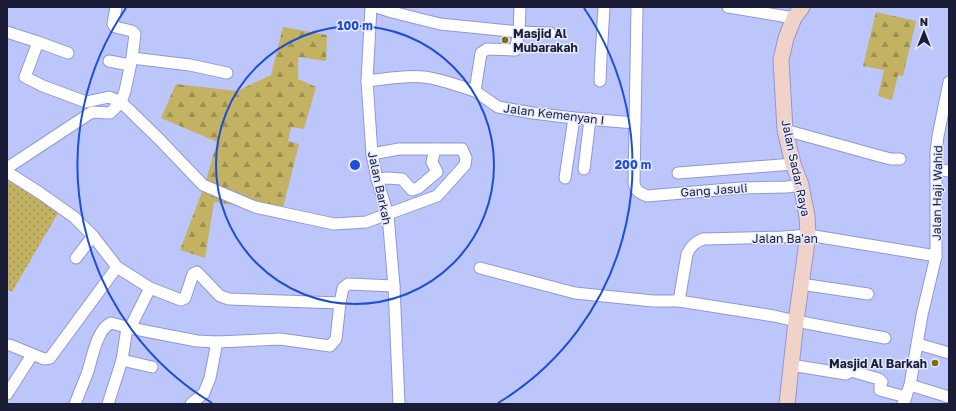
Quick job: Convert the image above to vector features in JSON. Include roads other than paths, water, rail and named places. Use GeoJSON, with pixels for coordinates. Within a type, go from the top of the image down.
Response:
{"type":"FeatureCollection","features":[{"type":"Feature","properties":{"kind":"street"},"geometry":{"type":"LineString","coordinates":[[7,168],[92,112],[110,114],[121,102],[125,91],[131,62],[135,34],[132,31],[115,27],[113,24],[116,7]]}},
{"type":"Feature","properties":{"kind":"street","name":"Jalan Barkah"},"geometry":{"type":"LineString","coordinates":[[371,7],[368,81],[372,154],[377,179],[388,215],[394,286],[399,404]]}},
{"type":"Feature","properties":{"kind":"street"},"geometry":{"type":"LineString","coordinates":[[377,7],[440,24],[519,32],[550,33]]}},
{"type":"Feature","properties":{"kind":"street"},"geometry":{"type":"LineString","coordinates":[[475,91],[481,53],[487,49],[515,50],[519,32],[520,7]]}},
{"type":"Feature","properties":{"kind":"street"},"geometry":{"type":"LineString","coordinates":[[600,81],[600,58],[604,7]]}},
{"type":"Feature","properties":{"kind":"street"},"geometry":{"type":"LineString","coordinates":[[635,123],[637,7]]}},
{"type":"Feature","properties":{"kind":"street"},"geometry":{"type":"LineString","coordinates":[[728,7],[798,13]]}},
{"type":"Feature","properties":{"kind":"street","name":"Jalan Sadar Raya"},"geometry":{"type":"LineString","coordinates":[[787,404],[796,321],[808,235],[807,216],[801,185],[793,164],[785,130],[781,60],[786,38],[798,13]]}},
{"type":"Feature","properties":{"kind":"street"},"geometry":{"type":"LineString","coordinates":[[7,32],[68,53]]}},
{"type":"Feature","properties":{"kind":"street"},"geometry":{"type":"LineString","coordinates":[[38,42],[25,77],[43,86],[86,102],[109,97],[121,102],[203,185],[255,207],[334,224],[366,222],[437,196],[465,164],[466,158],[462,149],[399,149],[372,154]]}},
{"type":"Feature","properties":{"kind":"street"},"geometry":{"type":"LineString","coordinates":[[109,61],[190,65],[227,73]]}},
{"type":"Feature","properties":{"kind":"street","name":"Jalan Kemenyan I"},"geometry":{"type":"LineString","coordinates":[[368,81],[424,77],[440,80],[475,91],[498,107],[574,118],[635,123]]}},
{"type":"Feature","properties":{"kind":"street","name":"Jalan Haji Wahid"},"geometry":{"type":"LineString","coordinates":[[910,385],[922,315],[936,256],[936,152],[949,82]]}},
{"type":"Feature","properties":{"kind":"street"},"geometry":{"type":"LineString","coordinates":[[564,178],[574,118]]}},
{"type":"Feature","properties":{"kind":"street"},"geometry":{"type":"LineString","coordinates":[[584,169],[590,119]]}},
{"type":"Feature","properties":{"kind":"street","name":"Gang Jasuli"},"geometry":{"type":"LineString","coordinates":[[635,123],[634,187],[636,191],[641,194],[647,196],[741,188],[787,187],[801,185]]}},
{"type":"Feature","properties":{"kind":"street"},"geometry":{"type":"LineString","coordinates":[[785,130],[883,158],[900,158]]}},
{"type":"Feature","properties":{"kind":"street"},"geometry":{"type":"LineString","coordinates":[[377,179],[402,179],[412,190],[418,188],[437,172],[432,162],[435,150]]}},
{"type":"Feature","properties":{"kind":"street"},"geometry":{"type":"LineString","coordinates":[[678,173],[793,164]]}},
{"type":"Feature","properties":{"kind":"street"},"geometry":{"type":"LineString","coordinates":[[936,169],[949,171]]}},
{"type":"Feature","properties":{"kind":"street"},"geometry":{"type":"LineString","coordinates":[[7,172],[74,217],[93,236],[117,267],[150,288],[181,300],[185,298],[193,274],[197,272],[220,296],[229,299],[340,303]]}},
{"type":"Feature","properties":{"kind":"street","name":"Jalan Ba'an"},"geometry":{"type":"LineString","coordinates":[[679,301],[687,254],[697,241],[703,239],[808,235],[936,256]]}},
{"type":"Feature","properties":{"kind":"street"},"geometry":{"type":"LineString","coordinates":[[76,258],[93,236]]}},
{"type":"Feature","properties":{"kind":"street"},"geometry":{"type":"LineString","coordinates":[[10,345],[44,359],[50,358],[117,267]]}},
{"type":"Feature","properties":{"kind":"street"},"geometry":{"type":"LineString","coordinates":[[480,268],[575,293],[653,301],[679,301],[774,316],[885,338]]}},
{"type":"Feature","properties":{"kind":"street"},"geometry":{"type":"LineString","coordinates":[[75,404],[87,374],[95,346],[105,327],[111,323],[129,328],[197,341],[217,342],[280,339],[330,346],[336,339],[343,288],[348,284],[394,286]]}},
{"type":"Feature","properties":{"kind":"street"},"geometry":{"type":"LineString","coordinates":[[801,284],[868,294]]}},
{"type":"Feature","properties":{"kind":"street"},"geometry":{"type":"LineString","coordinates":[[108,404],[122,360],[129,328],[150,288]]}},
{"type":"Feature","properties":{"kind":"street"},"geometry":{"type":"LineString","coordinates":[[192,404],[204,393],[210,378],[217,342]]}},
{"type":"Feature","properties":{"kind":"street"},"geometry":{"type":"LineString","coordinates":[[918,344],[949,353]]}},
{"type":"Feature","properties":{"kind":"street"},"geometry":{"type":"LineString","coordinates":[[7,394],[32,355]]}},
{"type":"Feature","properties":{"kind":"street"},"geometry":{"type":"LineString","coordinates":[[122,360],[152,368]]}},
{"type":"Feature","properties":{"kind":"street"},"geometry":{"type":"LineString","coordinates":[[791,365],[846,374],[851,371],[879,378],[882,382],[880,390],[904,400],[910,385],[949,396]]}},
{"type":"Feature","properties":{"kind":"place","name":"Masjid Al Mubarakah"},"geometry":{"type":"Point","coordinates":[505,40]}},
{"type":"Feature","properties":{"kind":"place","name":"Masjid Al Barkah"},"geometry":{"type":"Point","coordinates":[935,363]}}]}
